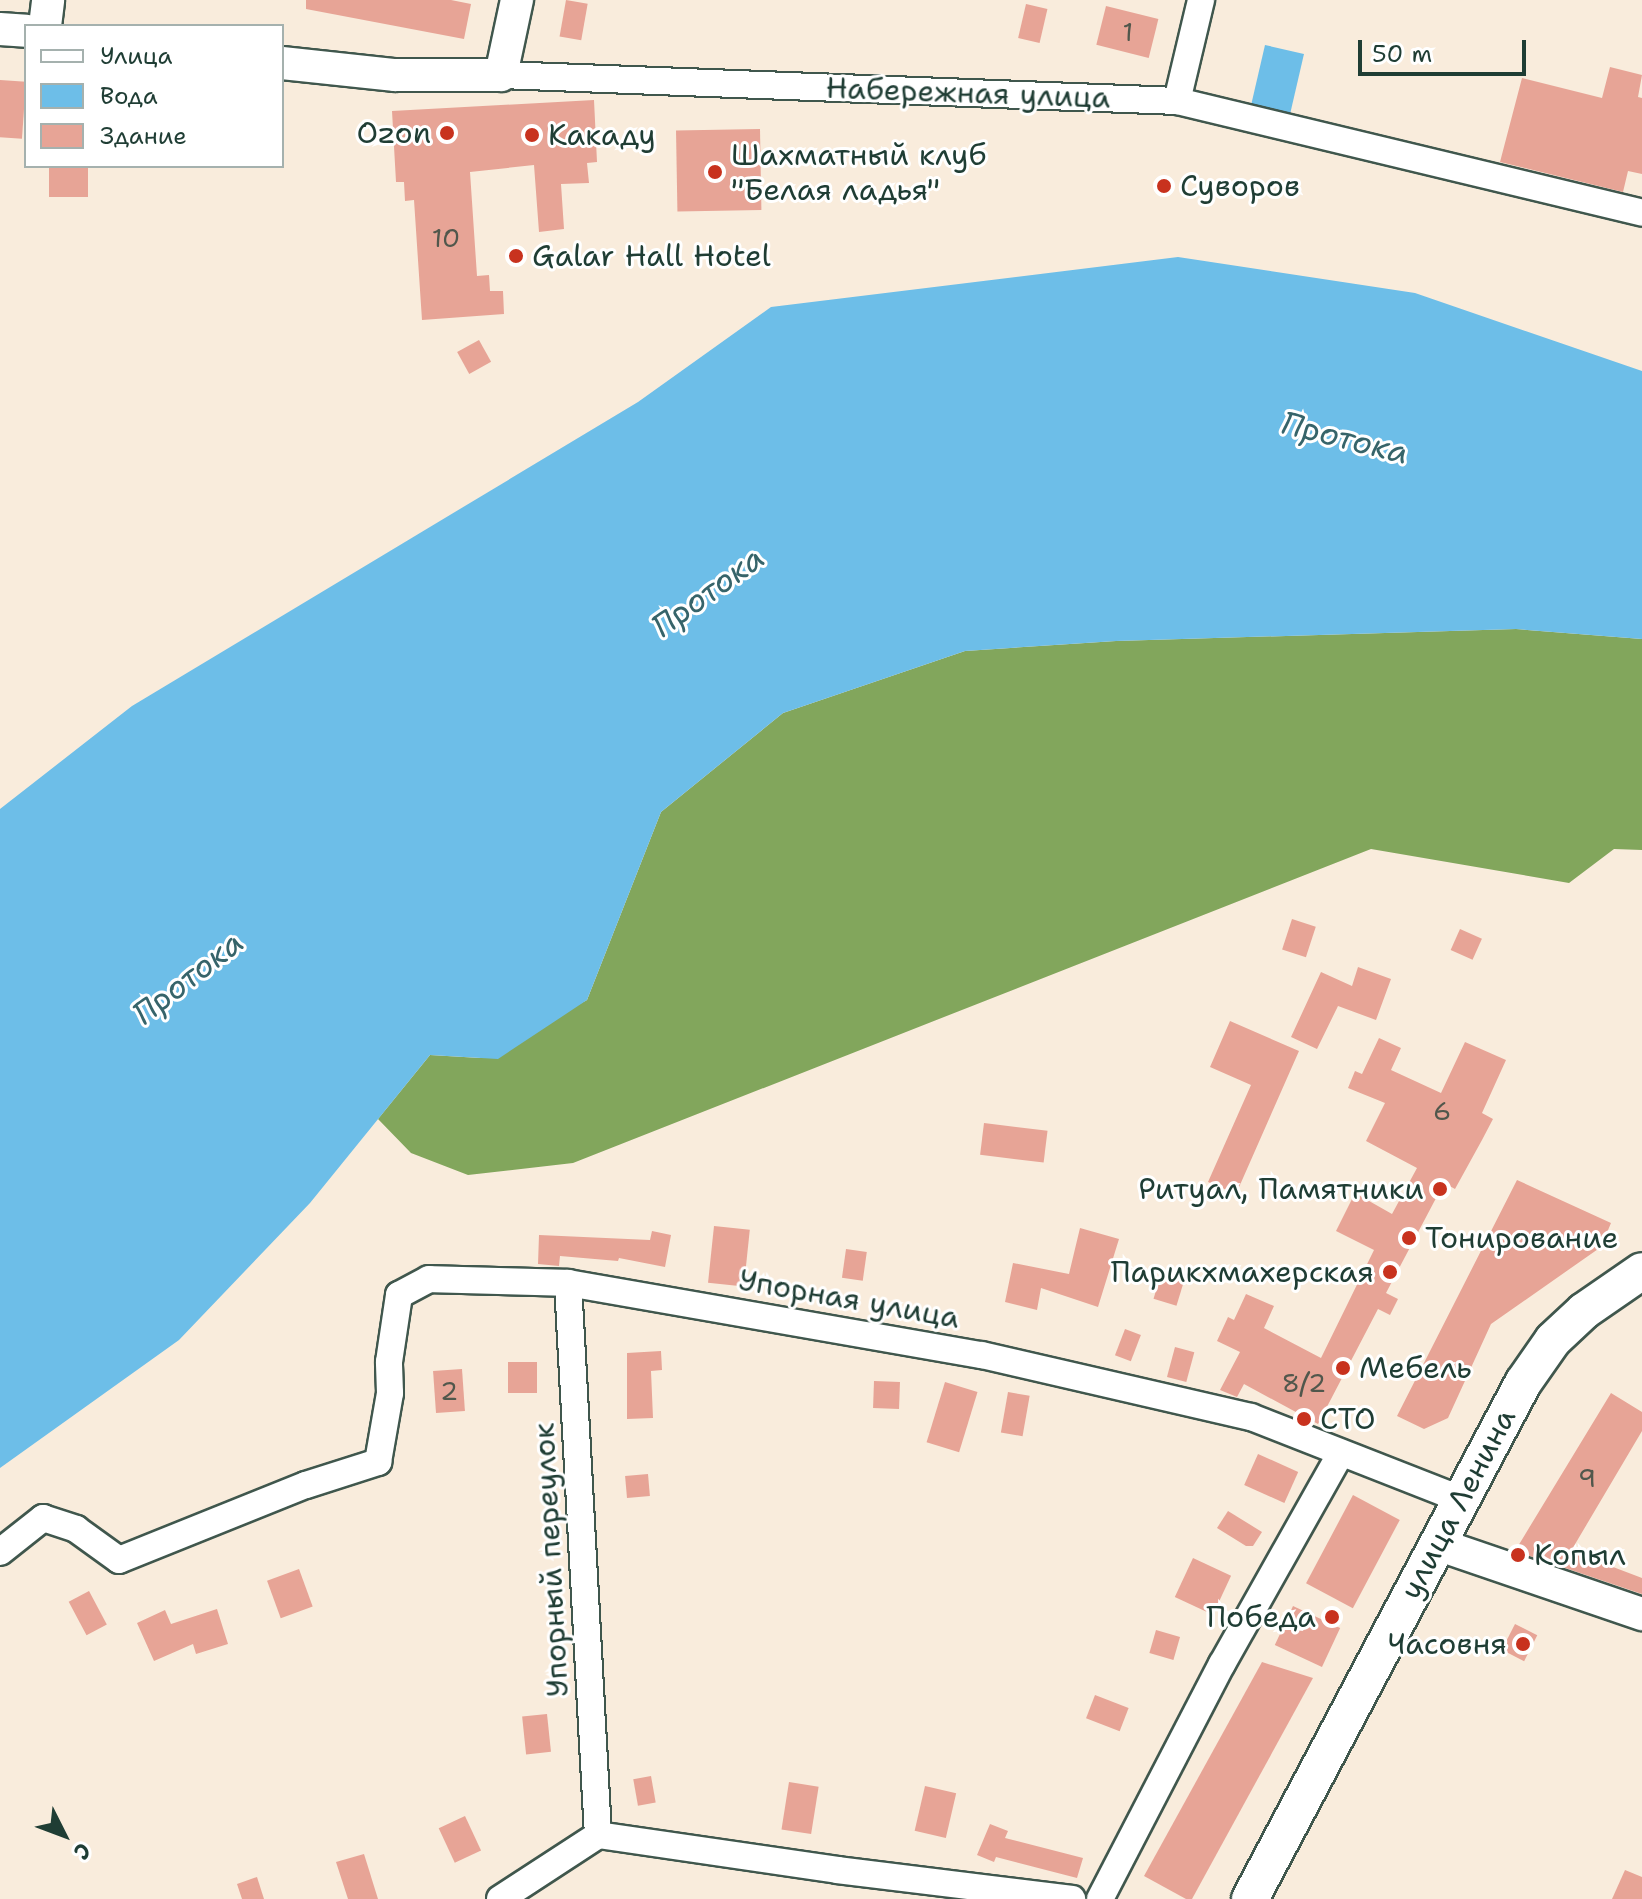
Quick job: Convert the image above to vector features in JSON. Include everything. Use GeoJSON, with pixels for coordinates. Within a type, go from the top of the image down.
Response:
{"type":"FeatureCollection","features":[{"type":"Feature","properties":{"kind":"main road","name":"улица Ленина"},"geometry":{"type":"LineString","coordinates":[[1250,1899],[1523,1383],[1553,1340],[1584,1311],[1642,1271]]}},
{"type":"Feature","properties":{"kind":"street"},"geometry":{"type":"LineString","coordinates":[[45,24],[48,0]]}},
{"type":"Feature","properties":{"kind":"street"},"geometry":{"type":"LineString","coordinates":[[501,75],[517,0]]}},
{"type":"Feature","properties":{"kind":"street"},"geometry":{"type":"LineString","coordinates":[[1177,101],[1201,0]]}},
{"type":"Feature","properties":{"kind":"street"},"geometry":{"type":"LineString","coordinates":[[0,29],[24,31]]}},
{"type":"Feature","properties":{"kind":"street","name":"Набережная улица"},"geometry":{"type":"LineString","coordinates":[[284,63],[395,75],[501,75],[1177,101],[1642,213]]}},
{"type":"Feature","properties":{"kind":"street","name":"Упорная улица"},"geometry":{"type":"LineString","coordinates":[[0,1552],[43,1518],[76,1529],[119,1560],[378,1462],[390,1393],[389,1362],[399,1295],[429,1279],[568,1283],[982,1355],[1251,1417],[1460,1499]]}},
{"type":"Feature","properties":{"kind":"street","name":"Упорный переулок"},"geometry":{"type":"LineString","coordinates":[[568,1283],[598,1835]]}},
{"type":"Feature","properties":{"kind":"street"},"geometry":{"type":"LineString","coordinates":[[1100,1899],[1222,1664],[1341,1453]]}},
{"type":"Feature","properties":{"kind":"street"},"geometry":{"type":"LineString","coordinates":[[1437,1544],[1642,1614]]}},
{"type":"Feature","properties":{"kind":"street"},"geometry":{"type":"LineString","coordinates":[[500,1899],[598,1835],[837,1870],[1072,1899]]}},
{"type":"Feature","properties":{"kind":"green space"},"geometry":{"type":"Polygon","coordinates":[[[1516,629],[1642,639],[1642,850],[1614,849],[1569,883],[1371,849],[573,1163],[468,1175],[411,1153],[378,1119],[430,1055],[480,1058],[587,1000],[661,812],[783,713],[965,651],[1116,641],[1516,629]]]}},
{"type":"Feature","properties":{"kind":"water"},"geometry":{"type":"Polygon","coordinates":[[[1265,45],[1304,54],[1290,116],[1251,107],[1265,45]]]}},
{"type":"Feature","properties":{"kind":"water","name":"Протока"},"geometry":{"type":"Polygon","coordinates":[[[1178,257],[1415,293],[1642,371],[1642,639],[1516,629],[1116,641],[965,651],[783,713],[661,812],[587,1000],[498,1059],[430,1055],[310,1203],[179,1340],[0,1468],[0,809],[132,706],[638,402],[771,307],[1178,257]]]}},
{"type":"Feature","properties":{"kind":"building"},"geometry":{"type":"Polygon","coordinates":[[[306,0],[451,0],[471,4],[464,39],[306,9],[306,0]]]}},
{"type":"Feature","properties":{"kind":"building"},"geometry":{"type":"Polygon","coordinates":[[[566,0],[588,4],[581,40],[560,36],[566,0]]]}},
{"type":"Feature","properties":{"kind":"building"},"geometry":{"type":"Polygon","coordinates":[[[1026,4],[1047,9],[1040,43],[1018,38],[1026,4]]]}},
{"type":"Feature","properties":{"kind":"building"},"geometry":{"type":"Polygon","coordinates":[[[1106,6],[1158,19],[1149,58],[1096,45],[1106,6]]]}},
{"type":"Feature","properties":{"kind":"building"},"geometry":{"type":"Polygon","coordinates":[[[1610,67],[1642,75],[1638,97],[1642,98],[1642,174],[1628,171],[1623,192],[1500,162],[1522,78],[1602,98],[1610,67]]]}},
{"type":"Feature","properties":{"kind":"building"},"geometry":{"type":"Polygon","coordinates":[[[0,80],[24,82],[22,139],[0,137],[0,80]]]}},
{"type":"Feature","properties":{"kind":"building"},"geometry":{"type":"Polygon","coordinates":[[[594,100],[597,162],[587,163],[589,183],[561,184],[564,229],[539,232],[534,165],[470,172],[477,276],[489,275],[490,291],[503,291],[504,314],[422,320],[414,200],[405,201],[404,182],[396,182],[392,111],[594,100]]]}},
{"type":"Feature","properties":{"kind":"building"},"geometry":{"type":"Polygon","coordinates":[[[760,129],[761,210],[677,211],[676,130],[760,129]]]}},
{"type":"Feature","properties":{"kind":"building"},"geometry":{"type":"Polygon","coordinates":[[[49,168],[88,168],[88,197],[49,197],[49,168]]]}},
{"type":"Feature","properties":{"kind":"building"},"geometry":{"type":"Polygon","coordinates":[[[479,340],[491,362],[469,374],[457,352],[479,340]]]}},
{"type":"Feature","properties":{"kind":"building"},"geometry":{"type":"Polygon","coordinates":[[[1292,919],[1316,927],[1306,957],[1282,949],[1292,919]]]}},
{"type":"Feature","properties":{"kind":"building"},"geometry":{"type":"Polygon","coordinates":[[[1460,929],[1482,939],[1473,960],[1451,950],[1460,929]]]}},
{"type":"Feature","properties":{"kind":"building"},"geometry":{"type":"Polygon","coordinates":[[[1358,967],[1391,979],[1376,1020],[1338,1006],[1317,1049],[1291,1037],[1321,972],[1352,986],[1358,967]]]}},
{"type":"Feature","properties":{"kind":"building"},"geometry":{"type":"Polygon","coordinates":[[[1230,1021],[1299,1051],[1236,1194],[1208,1182],[1251,1085],[1210,1067],[1230,1021]]]}},
{"type":"Feature","properties":{"kind":"building"},"geometry":{"type":"Polygon","coordinates":[[[1379,1038],[1401,1048],[1391,1070],[1441,1093],[1465,1042],[1506,1060],[1482,1113],[1493,1119],[1455,1189],[1444,1183],[1386,1293],[1398,1299],[1390,1315],[1378,1309],[1318,1424],[1244,1384],[1237,1397],[1220,1390],[1240,1352],[1217,1341],[1228,1317],[1234,1320],[1246,1294],[1274,1306],[1264,1328],[1321,1358],[1374,1250],[1336,1231],[1355,1193],[1392,1214],[1417,1168],[1366,1141],[1385,1103],[1348,1088],[1355,1071],[1362,1074],[1379,1038]]]}},
{"type":"Feature","properties":{"kind":"building"},"geometry":{"type":"Polygon","coordinates":[[[984,1123],[1048,1131],[1044,1163],[980,1155],[984,1123]]]}},
{"type":"Feature","properties":{"kind":"building"},"geometry":{"type":"Polygon","coordinates":[[[1517,1180],[1611,1223],[1601,1247],[1491,1324],[1448,1418],[1424,1429],[1397,1416],[1517,1180]]]}},
{"type":"Feature","properties":{"kind":"building"},"geometry":{"type":"Polygon","coordinates":[[[714,1226],[750,1230],[744,1286],[708,1283],[714,1226]]]}},
{"type":"Feature","properties":{"kind":"building"},"geometry":{"type":"Polygon","coordinates":[[[1080,1228],[1119,1239],[1098,1307],[1041,1288],[1037,1310],[1005,1302],[1013,1263],[1069,1274],[1080,1228]]]}},
{"type":"Feature","properties":{"kind":"building"},"geometry":{"type":"Polygon","coordinates":[[[652,1231],[671,1235],[665,1267],[619,1258],[618,1261],[560,1256],[559,1266],[538,1264],[539,1235],[650,1240],[652,1231]]]}},
{"type":"Feature","properties":{"kind":"building"},"geometry":{"type":"Polygon","coordinates":[[[846,1249],[867,1252],[863,1281],[842,1278],[846,1249]]]}},
{"type":"Feature","properties":{"kind":"building"},"geometry":{"type":"Polygon","coordinates":[[[1162,1271],[1185,1278],[1176,1306],[1154,1299],[1162,1271]]]}},
{"type":"Feature","properties":{"kind":"building"},"geometry":{"type":"Polygon","coordinates":[[[1125,1329],[1141,1335],[1131,1361],[1115,1355],[1125,1329]]]}},
{"type":"Feature","properties":{"kind":"building"},"geometry":{"type":"Polygon","coordinates":[[[1175,1347],[1194,1352],[1186,1382],[1167,1377],[1175,1347]]]}},
{"type":"Feature","properties":{"kind":"building"},"geometry":{"type":"Polygon","coordinates":[[[661,1351],[662,1370],[651,1371],[653,1418],[627,1419],[627,1353],[661,1351]]]}},
{"type":"Feature","properties":{"kind":"building"},"geometry":{"type":"Polygon","coordinates":[[[508,1362],[537,1362],[537,1393],[508,1393],[508,1362]]]}},
{"type":"Feature","properties":{"kind":"building"},"geometry":{"type":"Polygon","coordinates":[[[462,1369],[465,1411],[436,1413],[433,1371],[462,1369]]]}},
{"type":"Feature","properties":{"kind":"building"},"geometry":{"type":"Polygon","coordinates":[[[874,1381],[900,1382],[899,1409],[873,1408],[874,1381]]]}},
{"type":"Feature","properties":{"kind":"building"},"geometry":{"type":"Polygon","coordinates":[[[945,1382],[978,1392],[959,1452],[927,1442],[945,1382]]]}},
{"type":"Feature","properties":{"kind":"building"},"geometry":{"type":"Polygon","coordinates":[[[1008,1392],[1030,1396],[1023,1436],[1001,1432],[1008,1392]]]}},
{"type":"Feature","properties":{"kind":"building"},"geometry":{"type":"Polygon","coordinates":[[[1611,1393],[1642,1412],[1642,1431],[1571,1551],[1642,1578],[1642,1594],[1515,1551],[1611,1393]]]}},
{"type":"Feature","properties":{"kind":"building"},"geometry":{"type":"Polygon","coordinates":[[[1258,1454],[1298,1472],[1284,1503],[1244,1485],[1258,1454]]]}},
{"type":"Feature","properties":{"kind":"building"},"geometry":{"type":"Polygon","coordinates":[[[648,1474],[650,1496],[627,1498],[625,1476],[648,1474]]]}},
{"type":"Feature","properties":{"kind":"building"},"geometry":{"type":"Polygon","coordinates":[[[1353,1495],[1400,1520],[1353,1608],[1306,1583],[1353,1495]]]}},
{"type":"Feature","properties":{"kind":"building"},"geometry":{"type":"Polygon","coordinates":[[[1228,1511],[1262,1532],[1253,1546],[1246,1546],[1217,1528],[1228,1511]]]}},
{"type":"Feature","properties":{"kind":"building"},"geometry":{"type":"Polygon","coordinates":[[[1193,1558],[1231,1576],[1213,1615],[1175,1597],[1193,1558]]]}},
{"type":"Feature","properties":{"kind":"building"},"geometry":{"type":"Polygon","coordinates":[[[299,1569],[313,1607],[281,1618],[267,1581],[299,1569]]]}},
{"type":"Feature","properties":{"kind":"building"},"geometry":{"type":"Polygon","coordinates":[[[89,1591],[107,1625],[87,1635],[69,1602],[89,1591]]]}},
{"type":"Feature","properties":{"kind":"building"},"geometry":{"type":"Polygon","coordinates":[[[1293,1606],[1340,1628],[1322,1667],[1275,1645],[1293,1606]]]}},
{"type":"Feature","properties":{"kind":"building"},"geometry":{"type":"Polygon","coordinates":[[[217,1609],[228,1644],[196,1654],[193,1644],[154,1661],[137,1623],[165,1610],[171,1624],[217,1609]]]}},
{"type":"Feature","properties":{"kind":"building"},"geometry":{"type":"Polygon","coordinates":[[[1515,1624],[1537,1635],[1524,1661],[1502,1650],[1515,1624]]]}},
{"type":"Feature","properties":{"kind":"building"},"geometry":{"type":"Polygon","coordinates":[[[1156,1630],[1180,1637],[1173,1660],[1149,1653],[1156,1630]]]}},
{"type":"Feature","properties":{"kind":"building"},"geometry":{"type":"Polygon","coordinates":[[[1262,1662],[1313,1678],[1192,1899],[1186,1899],[1144,1876],[1262,1662]]]}},
{"type":"Feature","properties":{"kind":"building"},"geometry":{"type":"Polygon","coordinates":[[[1095,1695],[1129,1708],[1120,1731],[1086,1718],[1095,1695]]]}},
{"type":"Feature","properties":{"kind":"building"},"geometry":{"type":"Polygon","coordinates":[[[547,1714],[551,1752],[526,1754],[522,1717],[547,1714]]]}},
{"type":"Feature","properties":{"kind":"building"},"geometry":{"type":"Polygon","coordinates":[[[651,1776],[656,1803],[638,1806],[633,1779],[651,1776]]]}},
{"type":"Feature","properties":{"kind":"building"},"geometry":{"type":"Polygon","coordinates":[[[789,1782],[819,1787],[811,1834],[781,1829],[789,1782]]]}},
{"type":"Feature","properties":{"kind":"building"},"geometry":{"type":"Polygon","coordinates":[[[925,1786],[956,1793],[946,1838],[915,1831],[925,1786]]]}},
{"type":"Feature","properties":{"kind":"building"},"geometry":{"type":"Polygon","coordinates":[[[465,1816],[481,1850],[455,1863],[439,1828],[465,1816]]]}},
{"type":"Feature","properties":{"kind":"building"},"geometry":{"type":"Polygon","coordinates":[[[990,1824],[1008,1831],[1005,1838],[1083,1858],[1077,1878],[996,1857],[994,1862],[977,1855],[990,1824]]]}},
{"type":"Feature","properties":{"kind":"building"},"geometry":{"type":"Polygon","coordinates":[[[364,1854],[378,1899],[348,1899],[336,1862],[364,1854]]]}},
{"type":"Feature","properties":{"kind":"building"},"geometry":{"type":"Polygon","coordinates":[[[1625,1870],[1642,1877],[1642,1899],[1612,1899],[1625,1870]]]}},
{"type":"Feature","properties":{"kind":"building"},"geometry":{"type":"Polygon","coordinates":[[[257,1877],[264,1899],[242,1899],[237,1884],[257,1877]]]}},
{"type":"Feature","properties":{"kind":"place","name":"Ozon"},"geometry":{"type":"Point","coordinates":[447,133]}},
{"type":"Feature","properties":{"kind":"place","name":"Какаду"},"geometry":{"type":"Point","coordinates":[532,135]}},
{"type":"Feature","properties":{"kind":"place","name":"Шахматный клуб \"Белая ладья\""},"geometry":{"type":"Point","coordinates":[715,172]}},
{"type":"Feature","properties":{"kind":"place","name":"Суворов"},"geometry":{"type":"Point","coordinates":[1164,186]}},
{"type":"Feature","properties":{"kind":"place","name":"Galar Hall Hotel"},"geometry":{"type":"Point","coordinates":[516,256]}},
{"type":"Feature","properties":{"kind":"place","name":"Ритуал, Памятники"},"geometry":{"type":"Point","coordinates":[1440,1189]}},
{"type":"Feature","properties":{"kind":"place","name":"Тонирование"},"geometry":{"type":"Point","coordinates":[1409,1238]}},
{"type":"Feature","properties":{"kind":"place","name":"Парикхмахерская"},"geometry":{"type":"Point","coordinates":[1390,1272]}},
{"type":"Feature","properties":{"kind":"place","name":"Мебель"},"geometry":{"type":"Point","coordinates":[1343,1368]}},
{"type":"Feature","properties":{"kind":"place","name":"СТО"},"geometry":{"type":"Point","coordinates":[1304,1419]}},
{"type":"Feature","properties":{"kind":"place","name":"Копыл"},"geometry":{"type":"Point","coordinates":[1518,1555]}},
{"type":"Feature","properties":{"kind":"place","name":"Победа"},"geometry":{"type":"Point","coordinates":[1332,1617]}},
{"type":"Feature","properties":{"kind":"place","name":"Часовня"},"geometry":{"type":"Point","coordinates":[1523,1644]}}]}
